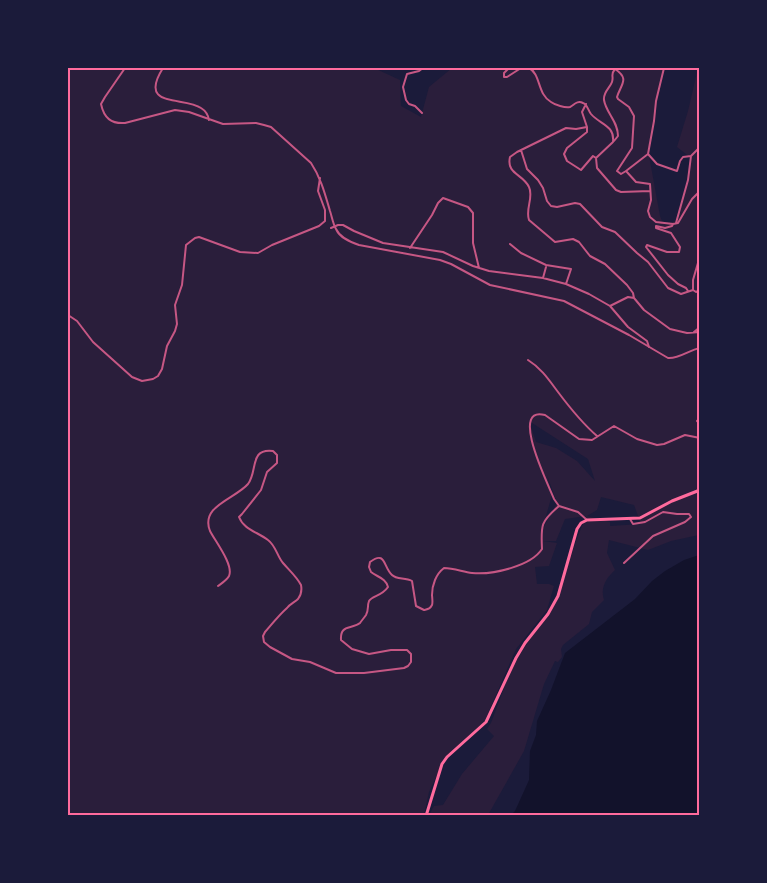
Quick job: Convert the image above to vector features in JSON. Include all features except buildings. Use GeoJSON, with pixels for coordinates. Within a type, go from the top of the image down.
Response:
{"type":"FeatureCollection","features":[{"type":"Feature","properties":{"kind":"highway"},"geometry":{"type":"LineString","coordinates":[[426,816],[442,765],[486,722],[516,658],[548,614],[558,596],[577,529],[581,523],[587,520],[640,518],[699,490]]}},
{"type":"Feature","properties":{"kind":"street"},"geometry":{"type":"LineString","coordinates":[[125,68],[101,105],[105,116],[110,121],[117,124],[125,123],[175,110],[189,112],[223,124],[256,123],[271,128],[311,163],[320,178],[336,230],[349,241],[359,245],[440,260],[490,285],[564,301],[669,358],[673,359],[699,348]]}},
{"type":"Feature","properties":{"kind":"street"},"geometry":{"type":"LineString","coordinates":[[163,68],[156,83],[159,94],[164,98],[199,106],[207,114],[209,120]]}},
{"type":"Feature","properties":{"kind":"street"},"geometry":{"type":"LineString","coordinates":[[422,113],[406,100],[403,87],[407,74],[423,68]]}},
{"type":"Feature","properties":{"kind":"street"},"geometry":{"type":"LineString","coordinates":[[509,68],[504,76],[507,77],[521,68]]}},
{"type":"Feature","properties":{"kind":"street"},"geometry":{"type":"LineString","coordinates":[[529,68],[535,72],[540,90],[552,102],[569,107],[578,102],[586,104],[591,114],[612,132],[613,142]]}},
{"type":"Feature","properties":{"kind":"street"},"geometry":{"type":"LineString","coordinates":[[586,104],[582,112],[587,128],[586,134],[567,148],[564,156],[567,161],[581,170],[593,156],[596,158],[618,136],[617,127],[604,99],[612,83],[612,73],[615,69],[624,81],[619,90],[618,99],[629,107],[634,116],[632,148],[617,171],[621,174],[648,154],[656,101],[664,68]]}},
{"type":"Feature","properties":{"kind":"street"},"geometry":{"type":"LineString","coordinates":[[587,128],[566,128],[510,157],[509,164],[512,170],[524,180],[530,189],[527,215],[529,220],[555,242],[573,239],[577,241],[590,256],[605,264],[627,285],[644,310],[670,329],[687,333],[699,332]]}},
{"type":"Feature","properties":{"kind":"street"},"geometry":{"type":"LineString","coordinates":[[675,224],[688,180],[689,162],[699,147]]}},
{"type":"Feature","properties":{"kind":"street"},"geometry":{"type":"LineString","coordinates":[[521,150],[527,170],[538,180],[551,206],[580,204],[600,225],[615,232],[648,262],[668,288],[681,294],[699,290]]}},
{"type":"Feature","properties":{"kind":"street"},"geometry":{"type":"LineString","coordinates":[[648,154],[657,164],[677,171],[683,157],[691,156]]}},
{"type":"Feature","properties":{"kind":"street"},"geometry":{"type":"LineString","coordinates":[[596,158],[597,168],[616,190],[621,192],[650,191]]}},
{"type":"Feature","properties":{"kind":"street"},"geometry":{"type":"LineString","coordinates":[[626,171],[636,182],[650,184],[651,200],[648,211],[650,217],[656,222],[675,224]]}},
{"type":"Feature","properties":{"kind":"street"},"geometry":{"type":"LineString","coordinates":[[68,315],[77,321],[93,342],[132,377],[142,381],[153,380],[162,369],[167,346],[177,324],[175,305],[183,285],[186,245],[200,237],[240,252],[258,253],[319,226],[325,221],[325,210],[318,191],[320,178]]}},
{"type":"Feature","properties":{"kind":"street"},"geometry":{"type":"LineString","coordinates":[[688,291],[668,275],[646,248],[647,245],[667,252],[679,252],[680,247],[671,233],[656,228],[656,226],[665,228],[678,223],[699,191]]}},
{"type":"Feature","properties":{"kind":"street"},"geometry":{"type":"LineString","coordinates":[[410,248],[443,198],[471,210],[473,243],[479,267]]}},
{"type":"Feature","properties":{"kind":"street"},"geometry":{"type":"LineString","coordinates":[[331,228],[343,225],[383,243],[443,252],[489,271],[543,278],[566,284],[610,306],[628,327],[647,341],[649,347]]}},
{"type":"Feature","properties":{"kind":"street"},"geometry":{"type":"LineString","coordinates":[[510,244],[521,253],[546,266],[571,269],[566,284]]}},
{"type":"Feature","properties":{"kind":"street"},"geometry":{"type":"LineString","coordinates":[[693,290],[699,256]]}},
{"type":"Feature","properties":{"kind":"street"},"geometry":{"type":"LineString","coordinates":[[543,278],[546,266]]}},
{"type":"Feature","properties":{"kind":"street"},"geometry":{"type":"LineString","coordinates":[[610,306],[628,297],[634,298]]}},
{"type":"Feature","properties":{"kind":"street"},"geometry":{"type":"LineString","coordinates":[[694,332],[699,327]]}},
{"type":"Feature","properties":{"kind":"street"},"geometry":{"type":"LineString","coordinates":[[528,360],[536,365],[582,422],[597,436]]}},
{"type":"Feature","properties":{"kind":"street"},"geometry":{"type":"LineString","coordinates":[[587,520],[578,512],[559,507],[554,499],[532,446],[530,421],[532,417],[540,414],[552,419],[579,438],[592,440],[614,426],[637,439],[657,445],[685,435],[699,438]]}},
{"type":"Feature","properties":{"kind":"street"},"geometry":{"type":"LineString","coordinates":[[699,418],[697,421],[699,424]]}},
{"type":"Feature","properties":{"kind":"street"},"geometry":{"type":"LineString","coordinates":[[218,586],[227,579],[229,566],[207,526],[208,519],[216,507],[249,482],[258,454],[263,451],[273,451],[278,455],[277,463],[265,475],[261,490],[239,517],[242,523],[274,544],[281,561],[301,585],[302,590],[298,598],[265,632],[264,642],[292,659],[310,662],[336,673],[364,673],[404,668],[411,662],[411,654],[407,650],[369,654],[352,649],[341,640],[342,631],[359,623],[368,611],[371,599],[382,594],[388,586],[383,579],[371,572],[369,567],[372,560],[380,558],[384,560],[392,576],[412,581],[416,606],[424,610],[428,609],[432,604],[432,587],[439,572],[444,568],[476,573],[486,572],[506,569],[535,558],[542,549],[541,529],[546,518],[559,507]]}},
{"type":"Feature","properties":{"kind":"street"},"geometry":{"type":"LineString","coordinates":[[624,563],[653,536],[691,517],[687,513],[663,512],[645,522],[633,524],[630,519]]}},
{"type":"Feature","properties":{"kind":"shaded area"},"geometry":{"type":"Polygon","coordinates":[[[68,68],[377,68],[400,80],[401,106],[421,117],[429,87],[452,68],[664,68],[648,150],[660,216],[666,223],[677,221],[688,180],[691,158],[677,147],[699,68],[699,535],[671,541],[648,550],[609,540],[607,553],[615,570],[605,584],[604,600],[592,612],[589,624],[563,645],[562,657],[558,662],[555,661],[544,684],[524,751],[488,815],[429,815],[434,806],[443,805],[462,774],[494,736],[487,729],[512,667],[558,596],[586,516],[565,519],[556,541],[543,541],[557,543],[549,566],[535,567],[537,584],[554,586],[547,610],[516,649],[482,727],[446,756],[429,792],[424,815],[68,815],[68,68]],[[529,421],[536,442],[556,448],[577,461],[595,481],[588,459],[529,421]],[[547,475],[552,495],[542,530],[557,503],[547,475]],[[601,497],[597,510],[587,516],[610,522],[610,526],[641,524],[634,505],[601,497]]]}},
{"type":"Feature","properties":{"kind":"shaded area"},"geometry":{"type":"Polygon","coordinates":[[[699,555],[699,815],[511,815],[529,780],[530,751],[536,735],[537,721],[565,653],[635,599],[665,571],[684,560],[699,555]]]}}]}
